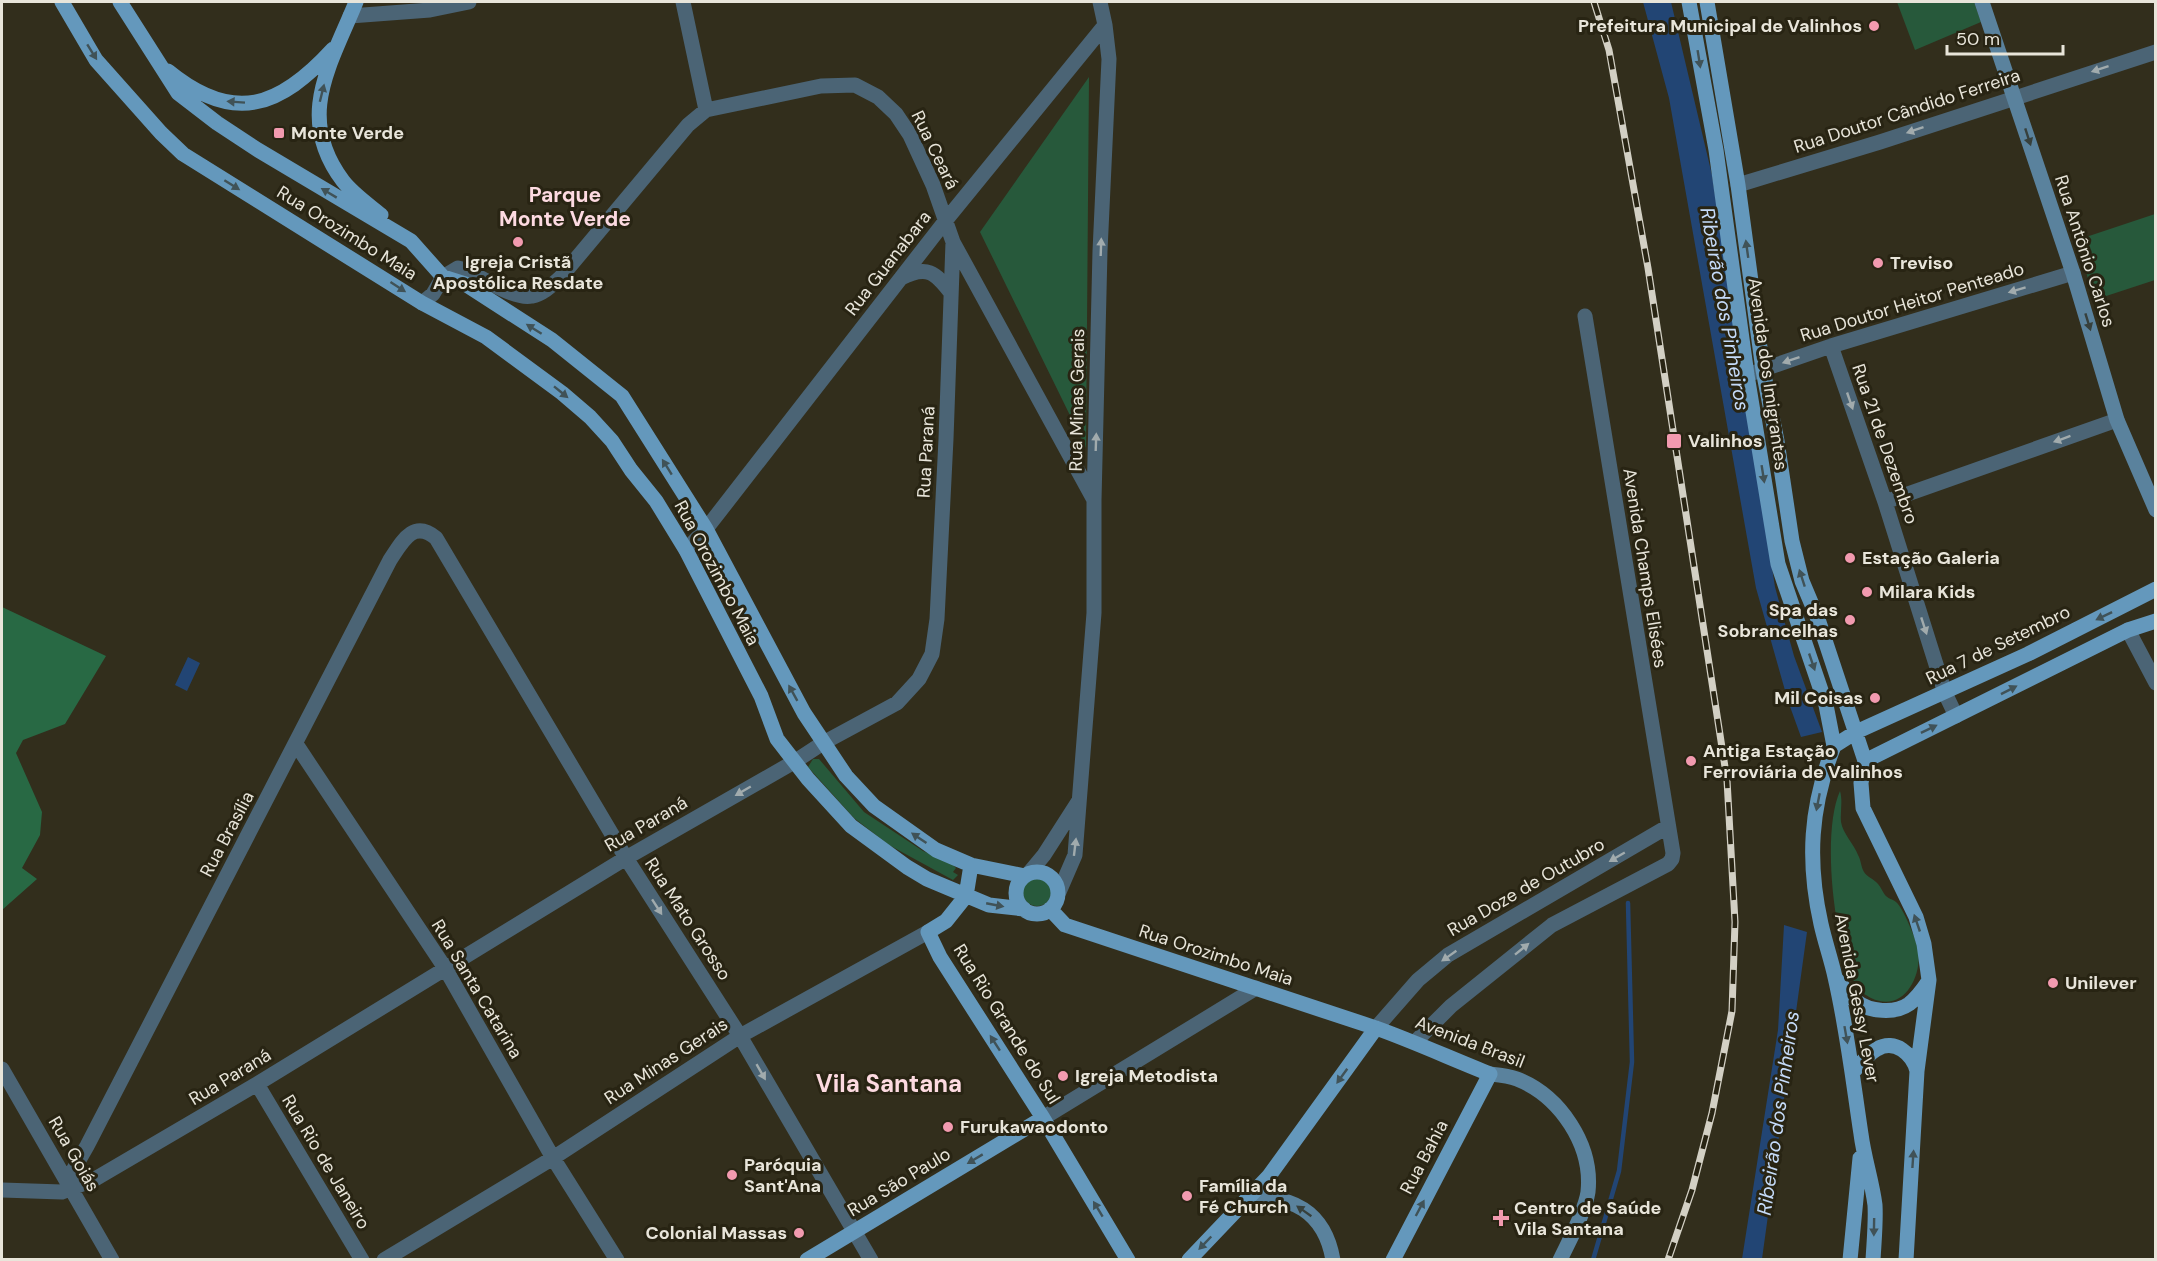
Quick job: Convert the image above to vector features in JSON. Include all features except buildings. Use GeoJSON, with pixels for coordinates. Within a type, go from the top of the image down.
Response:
{"type":"FeatureCollection","features":[{"type":"Feature","properties":{"kind":"main road","name":"Rua Orozimbo Maia"},"geometry":{"type":"LineString","coordinates":[[62,2],[96,60],[183,154],[422,303],[486,337],[506,350],[590,417],[612,441],[631,470],[656,501],[686,550],[761,696],[777,739],[794,762],[851,826],[875,845],[927,879],[989,905],[1024,909]]}},
{"type":"Feature","properties":{"kind":"main road"},"geometry":{"type":"LineString","coordinates":[[120,2],[178,93],[217,123],[258,150],[411,241]]}},
{"type":"Feature","properties":{"kind":"main road","name":"Avenida dos Imigrantes"},"geometry":{"type":"LineString","coordinates":[[1689,2],[1716,150],[1778,564],[1826,705],[1834,746]]}},
{"type":"Feature","properties":{"kind":"main road","name":"Avenida dos Imigrantes"},"geometry":{"type":"LineString","coordinates":[[1707,2],[1738,185],[1763,370],[1777,441],[1792,541],[1802,581],[1818,619],[1865,760]]}},
{"type":"Feature","properties":{"kind":"main road","name":"Rua Antônio Carlos"},"geometry":{"type":"LineString","coordinates":[[1982,2],[2073,273],[2117,420],[2156,510]]}},
{"type":"Feature","properties":{"kind":"main road"},"geometry":{"type":"LineString","coordinates":[[353,9],[337,45],[319,104],[319,129],[326,154],[345,183],[411,241],[443,277]]}},
{"type":"Feature","properties":{"kind":"main road"},"geometry":{"type":"LineString","coordinates":[[156,61],[182,82],[205,96],[239,103],[254,102],[270,99],[294,87],[337,45]]}},
{"type":"Feature","properties":{"kind":"main road","name":"Rua Orozimbo Maia"},"geometry":{"type":"LineString","coordinates":[[443,277],[465,284],[552,340],[622,396],[706,529],[788,683],[823,743],[846,776],[874,806],[936,850],[971,865],[1027,875]]}},
{"type":"Feature","properties":{"kind":"main road","name":"Rua 7 de Setembro"},"geometry":{"type":"LineString","coordinates":[[1834,746],[1856,732],[1945,693],[2156,589]]}},
{"type":"Feature","properties":{"kind":"main road"},"geometry":{"type":"LineString","coordinates":[[1906,1260],[1917,1071],[1929,980],[1924,944],[1916,917],[1863,808],[1862,783],[1865,760],[2128,630],[2156,621]]}},
{"type":"Feature","properties":{"kind":"main road","name":"Avenida Gessy Lever"},"geometry":{"type":"LineString","coordinates":[[1834,746],[1826,768],[1812,832],[1813,864],[1821,922],[1835,977],[1853,1072],[1861,1137],[1875,1206],[1874,1260]]}},
{"type":"Feature","properties":{"kind":"main road"},"geometry":{"type":"LineString","coordinates":[[966,896],[971,865]]}},
{"type":"Feature","properties":{"kind":"main road"},"geometry":{"type":"LineString","coordinates":[[1042,872],[1054,879],[1059,892],[1058,898],[1050,909],[1037,914],[1024,909],[1016,897],[1018,883],[1027,875],[1042,872]]}},
{"type":"Feature","properties":{"kind":"main road","name":"Rua Minas Gerais"},"geometry":{"type":"LineString","coordinates":[[928,932],[946,921],[966,896]]}},
{"type":"Feature","properties":{"kind":"main road","name":"Rua Orozimbo Maia"},"geometry":{"type":"LineString","coordinates":[[1050,909],[1065,925],[1376,1028]]}},
{"type":"Feature","properties":{"kind":"main road","name":"Rua Rio Grande do Sul"},"geometry":{"type":"LineString","coordinates":[[928,932],[940,957],[1043,1118],[1128,1260]]}},
{"type":"Feature","properties":{"kind":"main road"},"geometry":{"type":"LineString","coordinates":[[1835,977],[1856,1002],[1875,1010],[1893,1010],[1907,1006],[1919,996],[1929,980]]}},
{"type":"Feature","properties":{"kind":"main road","name":"Avenida Brasil"},"geometry":{"type":"LineString","coordinates":[[1376,1028],[1490,1074],[1517,1079],[1538,1091],[1559,1108],[1574,1130],[1586,1156],[1588,1192],[1560,1260]]}},
{"type":"Feature","properties":{"kind":"main road","name":"Rua Doze de Outubro"},"geometry":{"type":"LineString","coordinates":[[1189,1260],[1245,1202],[1282,1157],[1376,1028]]}},
{"type":"Feature","properties":{"kind":"main road"},"geometry":{"type":"LineString","coordinates":[[1853,1072],[1867,1056],[1879,1047],[1890,1046],[1902,1049],[1910,1055],[1915,1061],[1917,1071]]}},
{"type":"Feature","properties":{"kind":"main road","name":"Rua Bahia"},"geometry":{"type":"LineString","coordinates":[[1393,1260],[1490,1074]]}},
{"type":"Feature","properties":{"kind":"main road","name":"Rua São Paulo"},"geometry":{"type":"LineString","coordinates":[[807,1260],[1043,1118]]}},
{"type":"Feature","properties":{"kind":"main road"},"geometry":{"type":"LineString","coordinates":[[1851,1260],[1861,1137]]}},
{"type":"Feature","properties":{"kind":"main road"},"geometry":{"type":"LineString","coordinates":[[1245,1202],[1261,1198],[1278,1199],[1292,1203],[1308,1212],[1320,1224],[1328,1239],[1333,1260]]}},
{"type":"Feature","properties":{"kind":"street"},"geometry":{"type":"LineString","coordinates":[[353,9],[430,10],[469,2]]}},
{"type":"Feature","properties":{"kind":"street"},"geometry":{"type":"LineString","coordinates":[[422,303],[433,294],[443,277],[458,268],[524,297],[534,296],[546,290],[565,272],[688,125],[706,110],[683,2]]}},
{"type":"Feature","properties":{"kind":"street","name":"Rua Minas Gerais"},"geometry":{"type":"LineString","coordinates":[[1059,892],[1075,855],[1094,612],[1094,500],[1100,251],[1108,92],[1105,25],[1100,2]]}},
{"type":"Feature","properties":{"kind":"street","name":"Rua Guanabara"},"geometry":{"type":"LineString","coordinates":[[686,550],[706,529],[946,220],[1105,25]]}},
{"type":"Feature","properties":{"kind":"street","name":"Rua Doutor Cândido Ferreira"},"geometry":{"type":"LineString","coordinates":[[1738,185],[1849,152],[2156,51]]}},
{"type":"Feature","properties":{"kind":"street","name":"Rua Ceará"},"geometry":{"type":"LineString","coordinates":[[706,110],[821,86],[855,85],[878,97],[896,114],[910,135],[933,185],[953,242],[1094,500]]}},
{"type":"Feature","properties":{"kind":"street","name":"Rua Paraná"},"geometry":{"type":"LineString","coordinates":[[2,1190],[48,1193],[95,1179],[257,1084],[626,858],[823,743],[897,703],[919,680],[932,654],[937,619],[953,242]]}},
{"type":"Feature","properties":{"kind":"street"},"geometry":{"type":"LineString","coordinates":[[901,278],[915,271],[928,272],[938,276],[951,293]]}},
{"type":"Feature","properties":{"kind":"street","name":"Rua Doutor Heitor Penteado"},"geometry":{"type":"LineString","coordinates":[[1748,375],[1831,346],[2073,273]]}},
{"type":"Feature","properties":{"kind":"street","name":"Avenida Champs Elisées"},"geometry":{"type":"LineString","coordinates":[[1585,316],[1667,827]]}},
{"type":"Feature","properties":{"kind":"street","name":"Rua 21 de Dezembro"},"geometry":{"type":"LineString","coordinates":[[1831,346],[1885,502],[1945,693],[1956,716]]}},
{"type":"Feature","properties":{"kind":"street"},"geometry":{"type":"LineString","coordinates":[[1885,502],[2117,420]]}},
{"type":"Feature","properties":{"kind":"street","name":"Rua Brasília"},"geometry":{"type":"LineString","coordinates":[[69,1186],[403,539],[418,531],[427,531],[436,538]]}},
{"type":"Feature","properties":{"kind":"street","name":"Rua Mato Grosso"},"geometry":{"type":"LineString","coordinates":[[436,538],[626,858],[740,1036],[871,1260]]}},
{"type":"Feature","properties":{"kind":"street"},"geometry":{"type":"LineString","coordinates":[[2128,630],[2156,683]]}},
{"type":"Feature","properties":{"kind":"street","name":"Rua Santa Catarina"},"geometry":{"type":"LineString","coordinates":[[296,744],[445,968],[553,1158],[617,1260]]}},
{"type":"Feature","properties":{"kind":"street","name":"Rua Minas Gerais"},"geometry":{"type":"LineString","coordinates":[[1027,875],[1044,855],[1079,800]]}},
{"type":"Feature","properties":{"kind":"street"},"geometry":{"type":"LineString","coordinates":[[1414,1042],[1451,1006],[1552,925],[1668,864],[1673,853],[1667,827]]}},
{"type":"Feature","properties":{"kind":"street","name":"Rua Doze de Outubro"},"geometry":{"type":"LineString","coordinates":[[1376,1028],[1418,980],[1448,955],[1667,827]]}},
{"type":"Feature","properties":{"kind":"street","name":"Rua Minas Gerais"},"geometry":{"type":"LineString","coordinates":[[384,1260],[553,1158],[740,1036],[928,932]]}},
{"type":"Feature","properties":{"kind":"street","name":"Rua São Paulo"},"geometry":{"type":"LineString","coordinates":[[1043,1118],[1256,988]]}},
{"type":"Feature","properties":{"kind":"street","name":"Rua Goiás"},"geometry":{"type":"LineString","coordinates":[[2,1069],[112,1260]]}},
{"type":"Feature","properties":{"kind":"street","name":"Rua Rio de Janeiro"},"geometry":{"type":"LineString","coordinates":[[257,1084],[362,1260]]}},
{"type":"Feature","properties":{"kind":"green space"},"geometry":{"type":"Polygon","coordinates":[[[1897,2],[1974,2],[1981,22],[1915,50],[1897,2]]]}},
{"type":"Feature","properties":{"kind":"green space"},"geometry":{"type":"Polygon","coordinates":[[[1089,77],[1086,448],[980,232],[1089,77]]]}},
{"type":"Feature","properties":{"kind":"green space"},"geometry":{"type":"Polygon","coordinates":[[[2155,214],[2155,280],[2094,300],[2077,240],[2155,214]]]}},
{"type":"Feature","properties":{"kind":"green space"},"geometry":{"type":"Polygon","coordinates":[[[2,607],[106,656],[65,724],[23,740],[16,753],[42,812],[40,835],[22,868],[37,879],[2,910],[2,607]]]}},
{"type":"Feature","properties":{"kind":"green space"},"geometry":{"type":"Polygon","coordinates":[[[813,759],[819,759],[864,812],[923,851],[952,864],[956,868],[953,872],[958,875],[953,880],[889,845],[854,818],[808,767],[813,759]]]}},
{"type":"Feature","properties":{"kind":"green space"},"geometry":{"type":"Polygon","coordinates":[[[1840,791],[1842,826],[1860,859],[1863,870],[1879,885],[1886,896],[1899,906],[1918,948],[1919,959],[1914,980],[1902,996],[1893,1001],[1883,1002],[1860,991],[1849,969],[1842,946],[1831,861],[1834,810],[1840,791]]]}},
{"type":"Feature","properties":{"kind":"green space"},"geometry":{"type":"Polygon","coordinates":[[[1037,878],[1047,882],[1051,892],[1047,902],[1037,906],[1027,902],[1023,892],[1027,882],[1037,878]]]}},
{"type":"Feature","properties":{"kind":"water","name":"Ribeirão dos Pinheiros"},"geometry":{"type":"Polygon","coordinates":[[[1643,2],[1671,2],[1712,175],[1775,587],[1794,656],[1822,732],[1801,737],[1788,701],[1756,588],[1669,98],[1643,2]]]}},
{"type":"Feature","properties":{"kind":"water"},"geometry":{"type":"Polygon","coordinates":[[[188,657],[200,663],[187,691],[175,685],[188,657]]]}},
{"type":"Feature","properties":{"kind":"water","name":"Ribeirão dos Pinheiros"},"geometry":{"type":"Polygon","coordinates":[[[1784,925],[1807,932],[1762,1259],[1742,1259],[1778,1030],[1784,925]]]}},
{"type":"Feature","properties":{"kind":"waterway"},"geometry":{"type":"LineString","coordinates":[[1593,1260],[1619,1171],[1632,1062],[1628,903]]}},
{"type":"Feature","properties":{"kind":"railway"},"geometry":{"type":"LineString","coordinates":[[1594,2],[1609,50],[1648,268],[1727,780],[1735,922],[1732,1011],[1712,1113],[1692,1190],[1668,1260]]}},
{"type":"Feature","properties":{"kind":"place","name":"Prefeitura Municipal de Valinhos"},"geometry":{"type":"Point","coordinates":[1874,26]}},
{"type":"Feature","properties":{"kind":"place","name":"Monte Verde"},"geometry":{"type":"Point","coordinates":[279,133]}},
{"type":"Feature","properties":{"kind":"place","name":"Igreja Cristã Apostólica Resdate"},"geometry":{"type":"Point","coordinates":[518,242]}},
{"type":"Feature","properties":{"kind":"place","name":"Treviso"},"geometry":{"type":"Point","coordinates":[1878,263]}},
{"type":"Feature","properties":{"kind":"place","name":"Valinhos"},"geometry":{"type":"Point","coordinates":[1674,441]}},
{"type":"Feature","properties":{"kind":"place","name":"Estação Galeria"},"geometry":{"type":"Point","coordinates":[1850,558]}},
{"type":"Feature","properties":{"kind":"place","name":"Milara Kids"},"geometry":{"type":"Point","coordinates":[1867,592]}},
{"type":"Feature","properties":{"kind":"place","name":"Spa das Sobrancelhas"},"geometry":{"type":"Point","coordinates":[1850,620]}},
{"type":"Feature","properties":{"kind":"place","name":"Mil Coisas"},"geometry":{"type":"Point","coordinates":[1875,698]}},
{"type":"Feature","properties":{"kind":"place","name":"Antiga Estação Ferroviária de Valinhos"},"geometry":{"type":"Point","coordinates":[1691,761]}},
{"type":"Feature","properties":{"kind":"place","name":"Unilever"},"geometry":{"type":"Point","coordinates":[2053,983]}},
{"type":"Feature","properties":{"kind":"place","name":"Igreja Metodista"},"geometry":{"type":"Point","coordinates":[1063,1076]}},
{"type":"Feature","properties":{"kind":"place","name":"Furukawaodonto"},"geometry":{"type":"Point","coordinates":[948,1127]}},
{"type":"Feature","properties":{"kind":"place","name":"Paróquia Sant'Ana"},"geometry":{"type":"Point","coordinates":[732,1175]}},
{"type":"Feature","properties":{"kind":"place","name":"Família da Fé Church"},"geometry":{"type":"Point","coordinates":[1187,1196]}},
{"type":"Feature","properties":{"kind":"place","name":"Centro de Saúde Vila Santana"},"geometry":{"type":"Point","coordinates":[1501,1218]}},
{"type":"Feature","properties":{"kind":"place","name":"Colonial Massas"},"geometry":{"type":"Point","coordinates":[799,1233]}},
{"type":"Feature","properties":{"kind":"district","name":"Parque Monte Verde"},"geometry":{"type":"Point","coordinates":[565,207]}},
{"type":"Feature","properties":{"kind":"district","name":"Vila Santana"},"geometry":{"type":"Point","coordinates":[889,1083]}}]}
